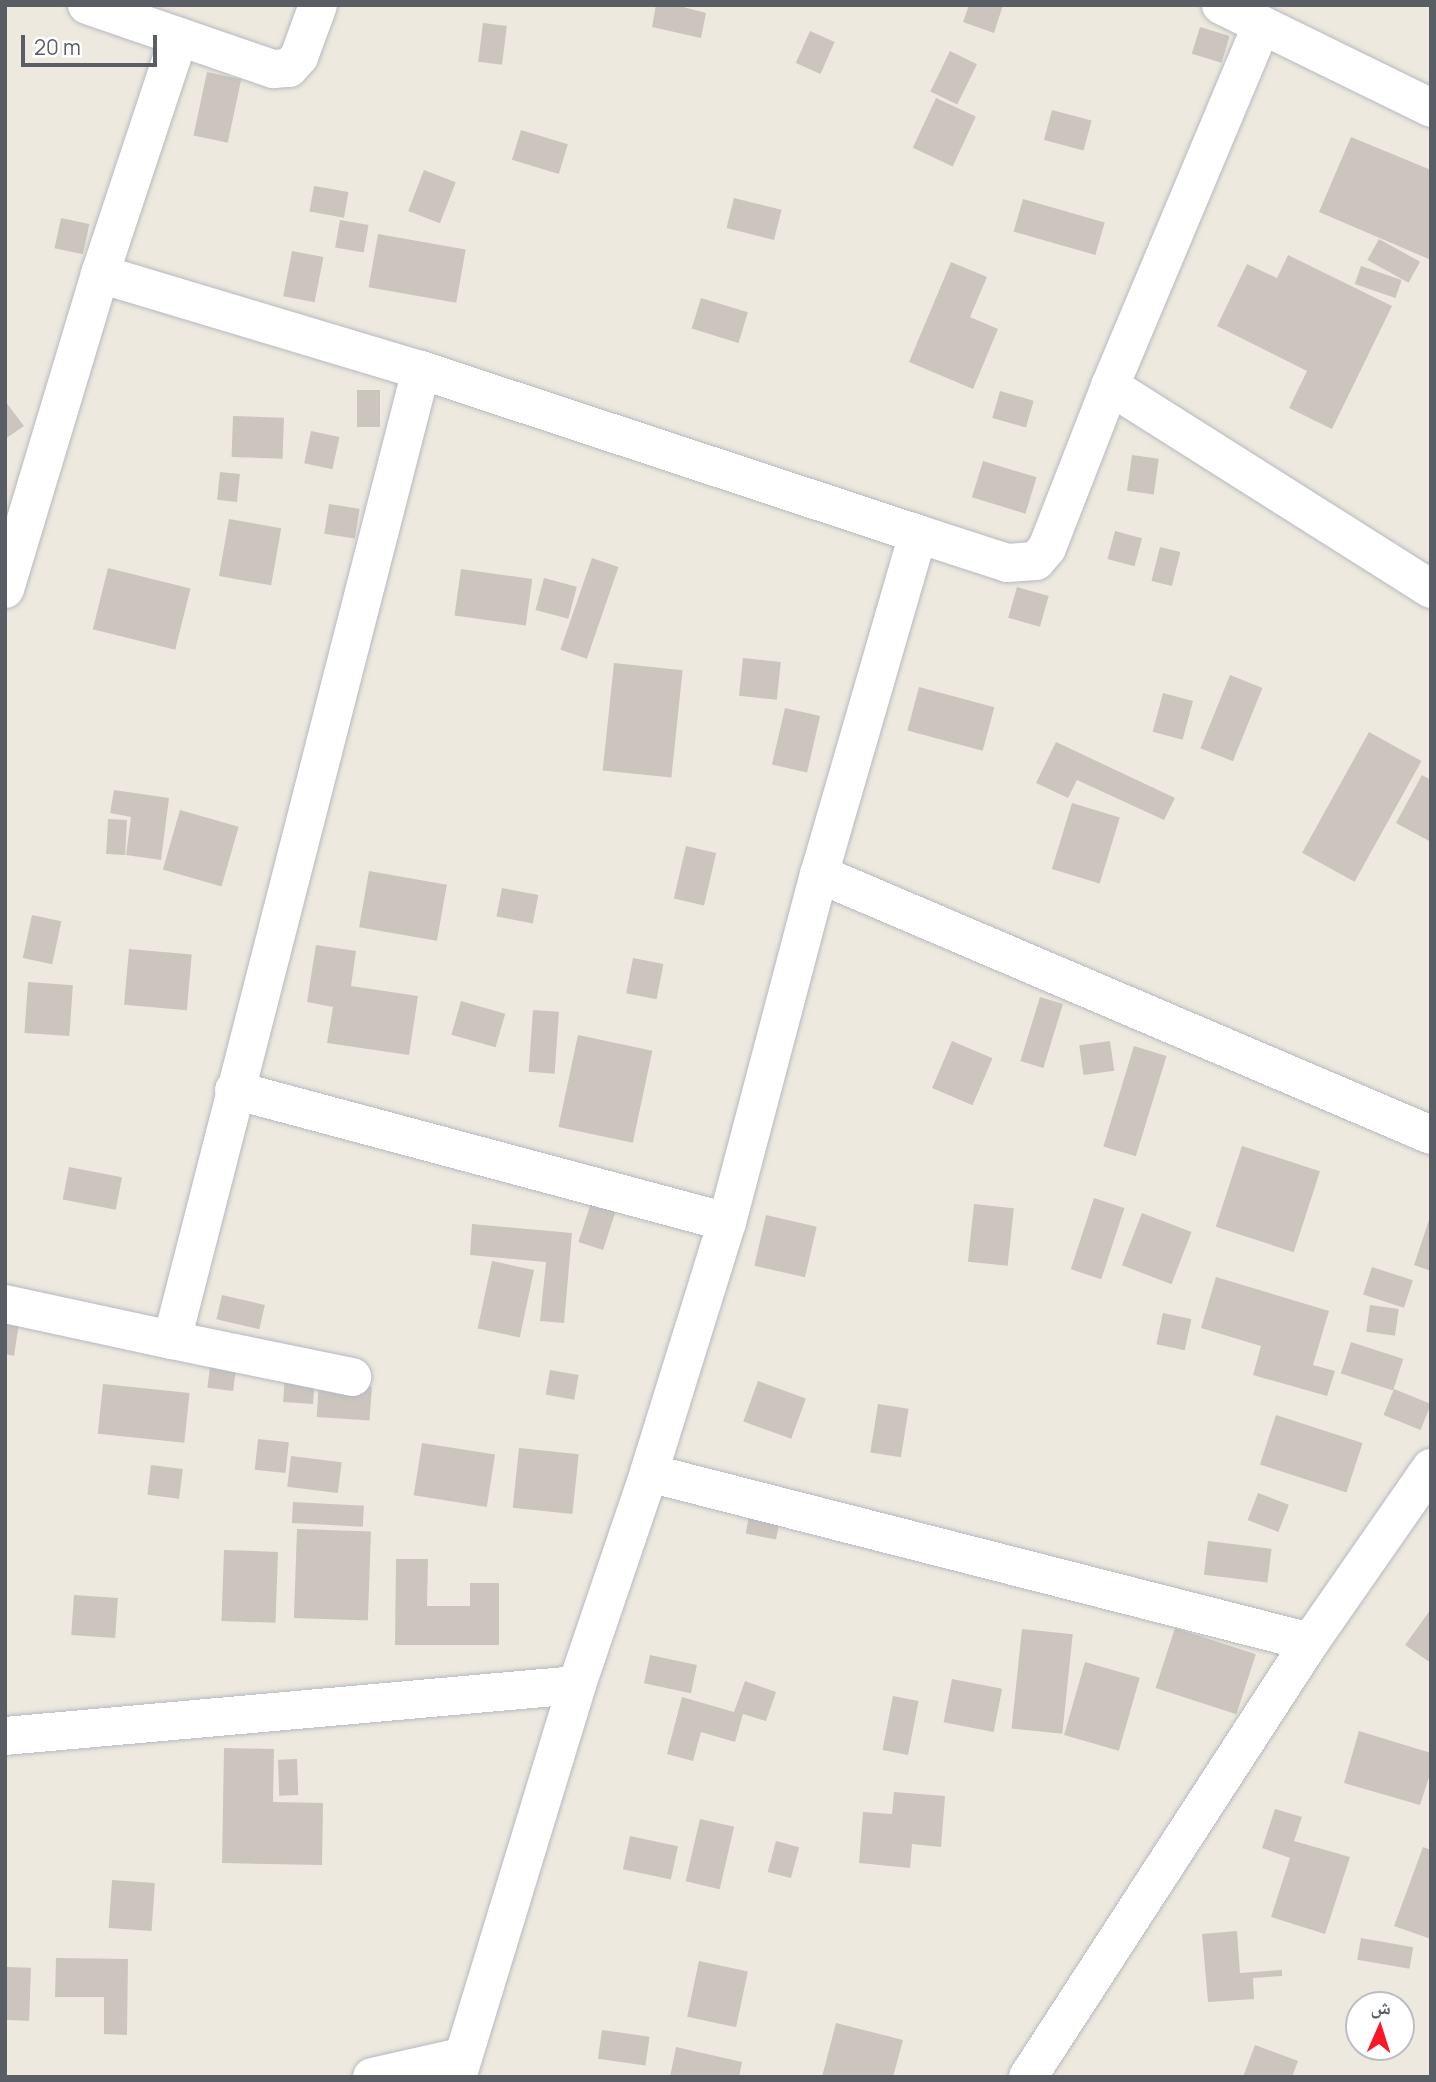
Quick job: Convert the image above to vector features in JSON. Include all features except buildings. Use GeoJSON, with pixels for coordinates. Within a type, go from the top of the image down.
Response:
{"type":"FeatureCollection","features":[{"type":"Feature","properties":{"kind":"street"},"geometry":{"type":"LineString","coordinates":[[87,5],[273,69],[289,68],[299,57],[318,5]]}},
{"type":"Feature","properties":{"kind":"street"},"geometry":{"type":"LineString","coordinates":[[1221,5],[1431,108]]}},
{"type":"Feature","properties":{"kind":"street"},"geometry":{"type":"LineString","coordinates":[[100,274],[421,370],[1007,563],[1036,561],[1047,548],[1110,386],[1261,26]]}},
{"type":"Feature","properties":{"kind":"street"},"geometry":{"type":"LineString","coordinates":[[5,589],[100,274],[179,37]]}},
{"type":"Feature","properties":{"kind":"street"},"geometry":{"type":"LineString","coordinates":[[172,1340],[234,1090],[421,370]]}},
{"type":"Feature","properties":{"kind":"street"},"geometry":{"type":"LineString","coordinates":[[1110,386],[1431,589]]}},
{"type":"Feature","properties":{"kind":"street"},"geometry":{"type":"LineString","coordinates":[[372,2077],[459,2067],[577,1685],[649,1473],[727,1222],[820,874],[918,534]]}},
{"type":"Feature","properties":{"kind":"street"},"geometry":{"type":"LineString","coordinates":[[820,874],[1431,1135]]}},
{"type":"Feature","properties":{"kind":"street"},"geometry":{"type":"LineString","coordinates":[[234,1090],[727,1222]]}},
{"type":"Feature","properties":{"kind":"street"},"geometry":{"type":"LineString","coordinates":[[5,1304],[352,1377]]}},
{"type":"Feature","properties":{"kind":"street"},"geometry":{"type":"LineString","coordinates":[[1028,2077],[1310,1642],[1431,1468]]}},
{"type":"Feature","properties":{"kind":"street"},"geometry":{"type":"LineString","coordinates":[[649,1473],[1310,1642]]}},
{"type":"Feature","properties":{"kind":"street"},"geometry":{"type":"LineString","coordinates":[[5,1736],[577,1685]]}}]}
